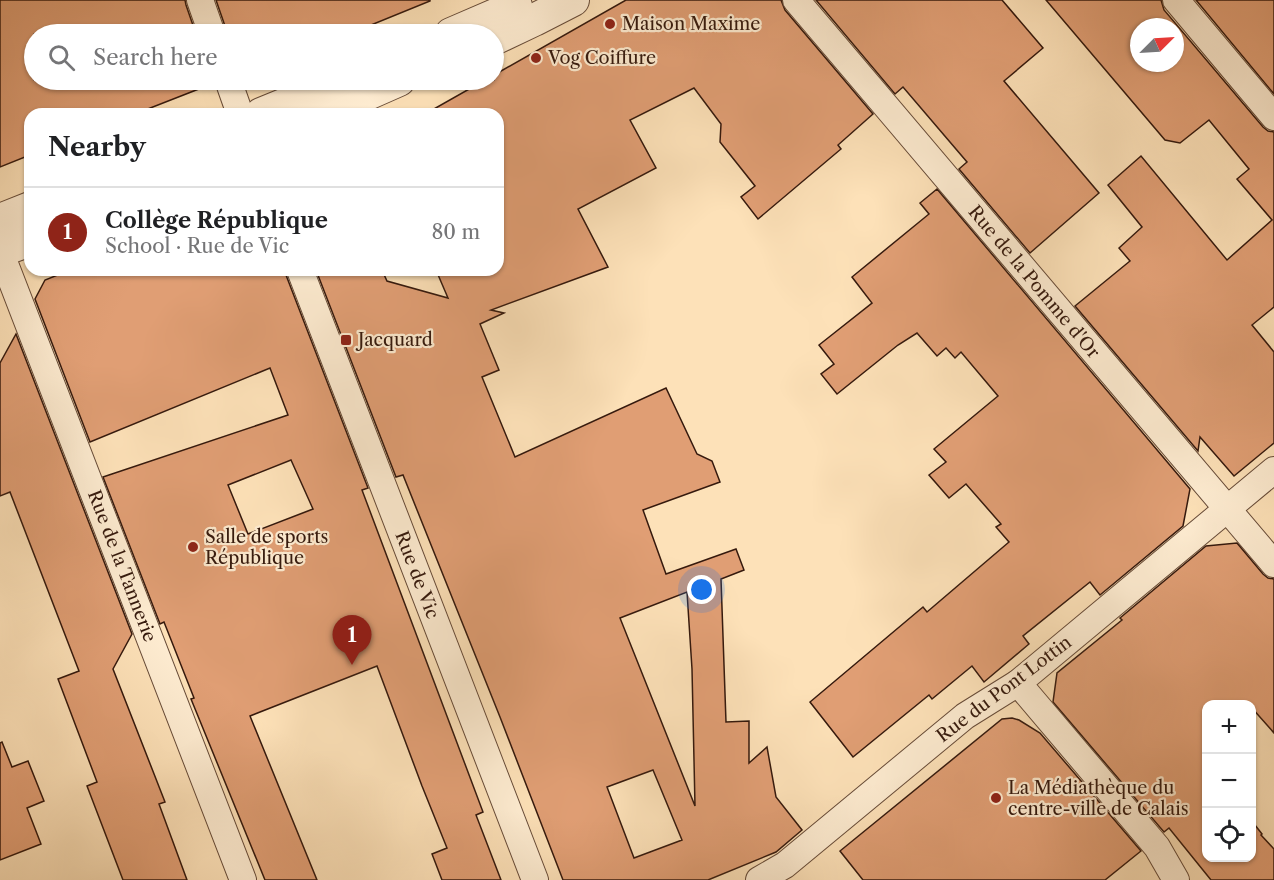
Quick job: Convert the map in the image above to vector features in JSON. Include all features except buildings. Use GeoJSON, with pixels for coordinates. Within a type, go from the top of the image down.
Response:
{"type":"FeatureCollection","features":[{"type":"Feature","properties":{"kind":"street"},"geometry":{"type":"LineString","coordinates":[[200,0],[208,24]]}},
{"type":"Feature","properties":{"kind":"street"},"geometry":{"type":"LineString","coordinates":[[474,24],[528,0]]}},
{"type":"Feature","properties":{"kind":"street"},"geometry":{"type":"LineString","coordinates":[[504,34],[573,0]]}},
{"type":"Feature","properties":{"kind":"street","name":"Rue de la Pomme d'Or"},"geometry":{"type":"LineString","coordinates":[[796,0],[1274,564]]}},
{"type":"Feature","properties":{"kind":"street"},"geometry":{"type":"LineString","coordinates":[[1176,0],[1274,117]]}},
{"type":"Feature","properties":{"kind":"street"},"geometry":{"type":"LineString","coordinates":[[232,90],[238,108]]}},
{"type":"Feature","properties":{"kind":"street"},"geometry":{"type":"LineString","coordinates":[[276,108],[320,90]]}},
{"type":"Feature","properties":{"kind":"street"},"geometry":{"type":"LineString","coordinates":[[336,108],[376,90]]}},
{"type":"Feature","properties":{"kind":"street"},"geometry":{"type":"LineString","coordinates":[[0,220],[24,210]]}},
{"type":"Feature","properties":{"kind":"street"},"geometry":{"type":"LineString","coordinates":[[0,251],[24,242]]}},
{"type":"Feature","properties":{"kind":"street","name":"Rue de la Tannerie"},"geometry":{"type":"LineString","coordinates":[[0,251],[243,880]]}},
{"type":"Feature","properties":{"kind":"street","name":"Rue de Vic"},"geometry":{"type":"LineString","coordinates":[[302,276],[535,880]]}},
{"type":"Feature","properties":{"kind":"street","name":"Rue du Pont Lottin"},"geometry":{"type":"LineString","coordinates":[[759,880],[801,853],[965,716],[1018,683],[1274,470]]}},
{"type":"Feature","properties":{"kind":"street"},"geometry":{"type":"LineString","coordinates":[[1018,683],[1157,847],[1176,880]]}},
{"type":"Feature","properties":{"kind":"place","name":"Maison Maxime"},"geometry":{"type":"Point","coordinates":[610,24]}},
{"type":"Feature","properties":{"kind":"place","name":"Vog Coiffure"},"geometry":{"type":"Point","coordinates":[536,58]}},
{"type":"Feature","properties":{"kind":"place","name":"Jacquard"},"geometry":{"type":"Point","coordinates":[346,340]}},
{"type":"Feature","properties":{"kind":"place","name":"Salle de sports République"},"geometry":{"type":"Point","coordinates":[193,547]}},
{"type":"Feature","properties":{"kind":"place","name":"Collège République"},"geometry":{"type":"Point","coordinates":[352,665]}},
{"type":"Feature","properties":{"kind":"place","name":"La Médiathèque du centre-ville de Calais"},"geometry":{"type":"Point","coordinates":[996,798]}}]}
